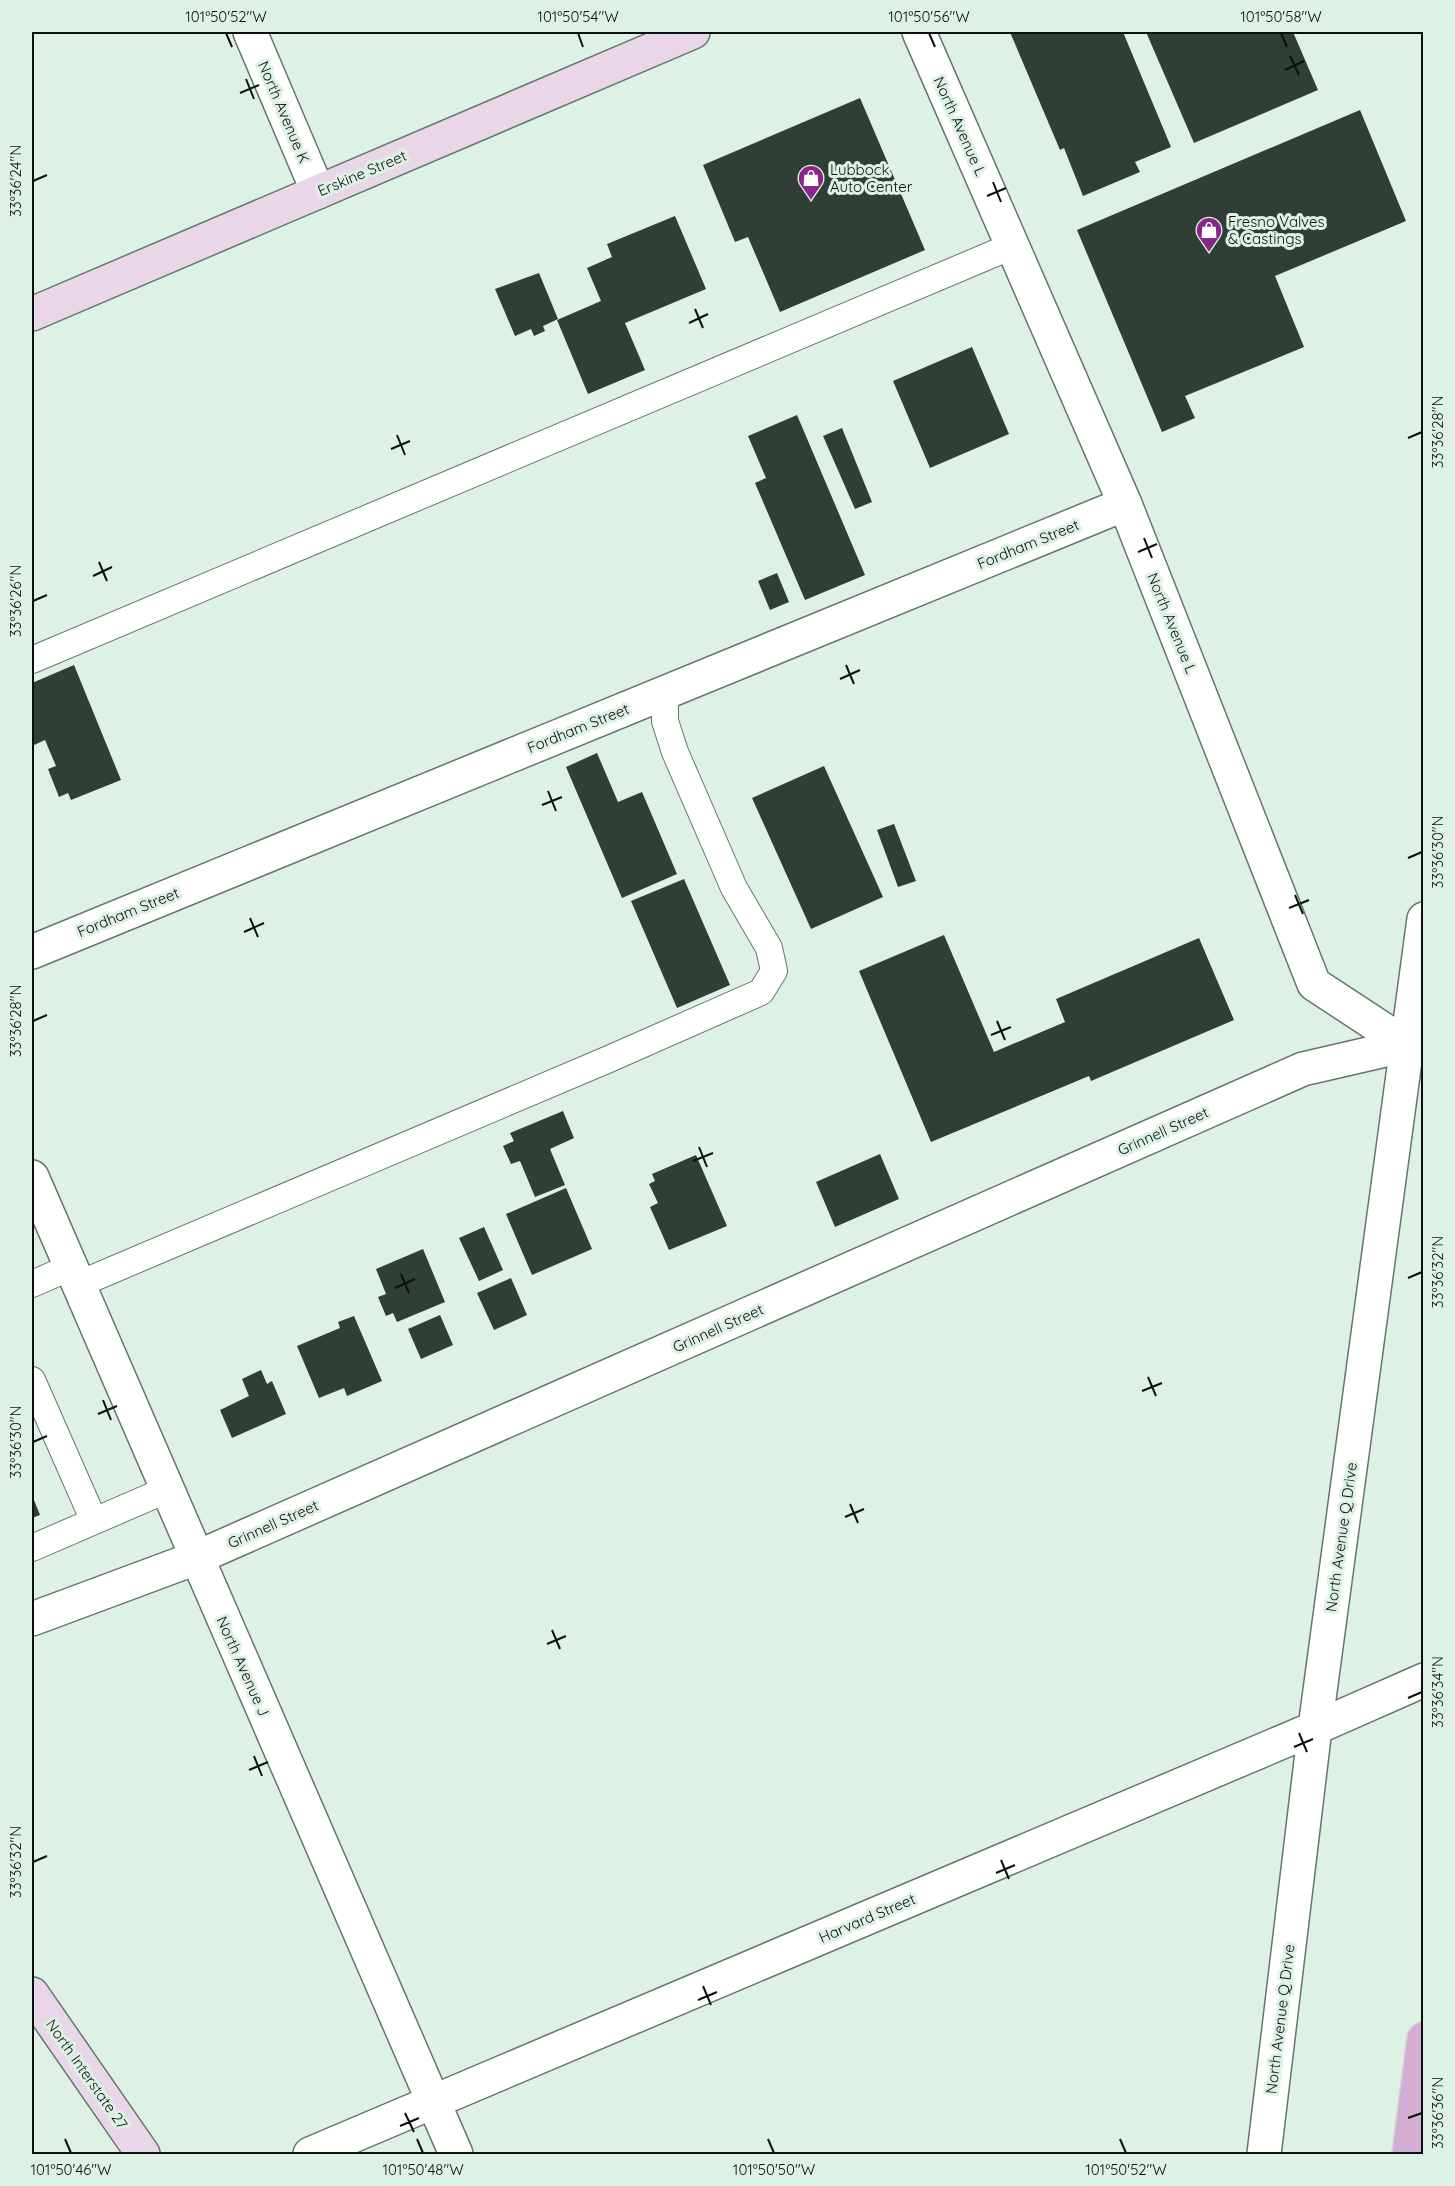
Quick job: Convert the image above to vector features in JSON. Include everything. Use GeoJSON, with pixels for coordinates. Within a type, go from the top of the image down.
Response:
{"type":"FeatureCollection","features":[{"type":"Feature","properties":{"kind":"main road","name":"Erskine Street"},"geometry":{"type":"LineString","coordinates":[[32,314],[693,32]]}},
{"type":"Feature","properties":{"kind":"main road","name":"North Interstate 27"},"geometry":{"type":"LineString","coordinates":[[32,1994],[143,2154]]}},
{"type":"Feature","properties":{"kind":"main road"},"geometry":{"type":"LineString","coordinates":[[1409,2154],[1424,2039]]}},
{"type":"Feature","properties":{"kind":"street","name":"North Avenue K"},"geometry":{"type":"LineString","coordinates":[[250,32],[318,192]]}},
{"type":"Feature","properties":{"kind":"street","name":"North Avenue L"},"geometry":{"type":"LineString","coordinates":[[919,32],[1125,504],[1314,984],[1407,1045]]}},
{"type":"Feature","properties":{"kind":"street","name":"Fordham Street"},"geometry":{"type":"LineString","coordinates":[[32,952],[1125,504]]}},
{"type":"Feature","properties":{"kind":"street","name":"North Avenue Q Drive"},"geometry":{"type":"LineString","coordinates":[[1264,2154],[1315,1728],[1424,919]]}},
{"type":"Feature","properties":{"kind":"street","name":"Grinnell Street"},"geometry":{"type":"LineString","coordinates":[[32,1619],[196,1558],[1303,1070],[1407,1045]]}},
{"type":"Feature","properties":{"kind":"street","name":"North Avenue J"},"geometry":{"type":"LineString","coordinates":[[32,1177],[456,2154]]}},
{"type":"Feature","properties":{"kind":"street","name":"Harvard Street"},"geometry":{"type":"LineString","coordinates":[[310,2154],[1424,1680]]}},
{"type":"Feature","properties":{"kind":"lane"},"geometry":{"type":"LineString","coordinates":[[32,660],[1012,246]]}},
{"type":"Feature","properties":{"kind":"lane"},"geometry":{"type":"LineString","coordinates":[[32,1284],[74,1276],[609,1059],[761,992],[774,971],[770,948],[734,888],[675,752],[665,721],[665,693]]}},
{"type":"Feature","properties":{"kind":"lane"},"geometry":{"type":"LineString","coordinates":[[32,1380],[94,1521]]}},
{"type":"Feature","properties":{"kind":"lane"},"geometry":{"type":"LineString","coordinates":[[32,1548],[166,1490]]}},
{"type":"Feature","properties":{"kind":"building"},"geometry":{"type":"Polygon","coordinates":[[[1010,32],[1123,32],[1171,147],[1135,162],[1140,172],[1083,196],[1064,148],[1060,150],[1010,32]]]}},
{"type":"Feature","properties":{"kind":"building"},"geometry":{"type":"Polygon","coordinates":[[[1146,32],[1293,32],[1318,90],[1194,143],[1146,32]]]}},
{"type":"Feature","properties":{"kind":"building","name":"Lubbock Auto Center"},"geometry":{"type":"Polygon","coordinates":[[[860,98],[925,250],[780,312],[748,237],[735,242],[703,165],[860,98]]]}},
{"type":"Feature","properties":{"kind":"building","name":"Fresno Valves & Castings"},"geometry":{"type":"Polygon","coordinates":[[[1360,110],[1406,221],[1275,276],[1304,347],[1185,396],[1195,418],[1162,432],[1077,230],[1360,110]]]}},
{"type":"Feature","properties":{"kind":"building"},"geometry":{"type":"Polygon","coordinates":[[[675,216],[706,289],[625,323],[645,370],[588,394],[557,320],[601,301],[587,268],[612,257],[607,244],[675,216]]]}},
{"type":"Feature","properties":{"kind":"building"},"geometry":{"type":"Polygon","coordinates":[[[539,273],[558,319],[543,326],[545,331],[534,336],[531,329],[515,336],[495,289],[539,273]]]}},
{"type":"Feature","properties":{"kind":"building"},"geometry":{"type":"Polygon","coordinates":[[[972,347],[1009,434],[930,468],[893,381],[972,347]]]}},
{"type":"Feature","properties":{"kind":"building"},"geometry":{"type":"Polygon","coordinates":[[[797,415],[865,575],[805,600],[755,483],[766,478],[748,436],[797,415]]]}},
{"type":"Feature","properties":{"kind":"building"},"geometry":{"type":"Polygon","coordinates":[[[842,428],[872,502],[855,509],[823,436],[842,428]]]}},
{"type":"Feature","properties":{"kind":"building"},"geometry":{"type":"Polygon","coordinates":[[[777,573],[789,602],[770,610],[758,581],[777,573]]]}},
{"type":"Feature","properties":{"kind":"building"},"geometry":{"type":"Polygon","coordinates":[[[74,665],[121,780],[71,800],[68,793],[59,797],[48,769],[56,766],[45,740],[32,746],[32,683],[74,665]]]}},
{"type":"Feature","properties":{"kind":"building"},"geometry":{"type":"Polygon","coordinates":[[[597,753],[618,802],[642,792],[677,874],[622,898],[566,767],[597,753]]]}},
{"type":"Feature","properties":{"kind":"building"},"geometry":{"type":"Polygon","coordinates":[[[824,766],[883,897],[811,929],[752,798],[824,766]]]}},
{"type":"Feature","properties":{"kind":"building"},"geometry":{"type":"Polygon","coordinates":[[[894,824],[916,881],[898,887],[877,830],[894,824]]]}},
{"type":"Feature","properties":{"kind":"building"},"geometry":{"type":"Polygon","coordinates":[[[684,879],[730,985],[677,1008],[631,901],[684,879]]]}},
{"type":"Feature","properties":{"kind":"building"},"geometry":{"type":"Polygon","coordinates":[[[944,935],[994,1052],[1065,1022],[1056,999],[1199,938],[1234,1020],[1091,1081],[1089,1076],[931,1142],[859,971],[944,935]]]}},
{"type":"Feature","properties":{"kind":"building"},"geometry":{"type":"Polygon","coordinates":[[[563,1111],[574,1138],[550,1149],[565,1185],[535,1197],[520,1161],[511,1164],[503,1146],[514,1141],[510,1133],[563,1111]]]}},
{"type":"Feature","properties":{"kind":"building"},"geometry":{"type":"Polygon","coordinates":[[[880,1154],[899,1199],[835,1227],[816,1182],[880,1154]]]}},
{"type":"Feature","properties":{"kind":"building"},"geometry":{"type":"Polygon","coordinates":[[[696,1155],[727,1226],[669,1250],[650,1207],[658,1203],[649,1184],[655,1181],[652,1174],[696,1155]]]}},
{"type":"Feature","properties":{"kind":"building"},"geometry":{"type":"Polygon","coordinates":[[[566,1188],[592,1249],[532,1275],[506,1214],[566,1188]]]}},
{"type":"Feature","properties":{"kind":"building"},"geometry":{"type":"Polygon","coordinates":[[[484,1227],[503,1270],[479,1281],[459,1238],[484,1227]]]}},
{"type":"Feature","properties":{"kind":"building"},"geometry":{"type":"Polygon","coordinates":[[[423,1249],[445,1302],[397,1322],[393,1313],[386,1316],[378,1297],[386,1294],[376,1269],[423,1249]]]}},
{"type":"Feature","properties":{"kind":"building"},"geometry":{"type":"Polygon","coordinates":[[[511,1278],[527,1315],[494,1330],[477,1293],[511,1278]]]}},
{"type":"Feature","properties":{"kind":"building"},"geometry":{"type":"Polygon","coordinates":[[[440,1315],[453,1345],[421,1359],[408,1329],[440,1315]]]}},
{"type":"Feature","properties":{"kind":"building"},"geometry":{"type":"Polygon","coordinates":[[[354,1316],[382,1381],[347,1396],[344,1388],[319,1398],[297,1346],[340,1328],[338,1322],[354,1316]]]}},
{"type":"Feature","properties":{"kind":"building"},"geometry":{"type":"Polygon","coordinates":[[[261,1370],[267,1384],[272,1381],[286,1414],[232,1438],[220,1410],[249,1396],[242,1379],[261,1370]]]}},
{"type":"Feature","properties":{"kind":"building"},"geometry":{"type":"Polygon","coordinates":[[[32,1495],[40,1515],[32,1518],[32,1495]]]}},
{"type":"Feature","properties":{"kind":"place","name":"Lubbock Auto Center"},"geometry":{"type":"Point","coordinates":[811,201]}},
{"type":"Feature","properties":{"kind":"place","name":"Fresno Valves & Castings"},"geometry":{"type":"Point","coordinates":[1209,253]}}]}
